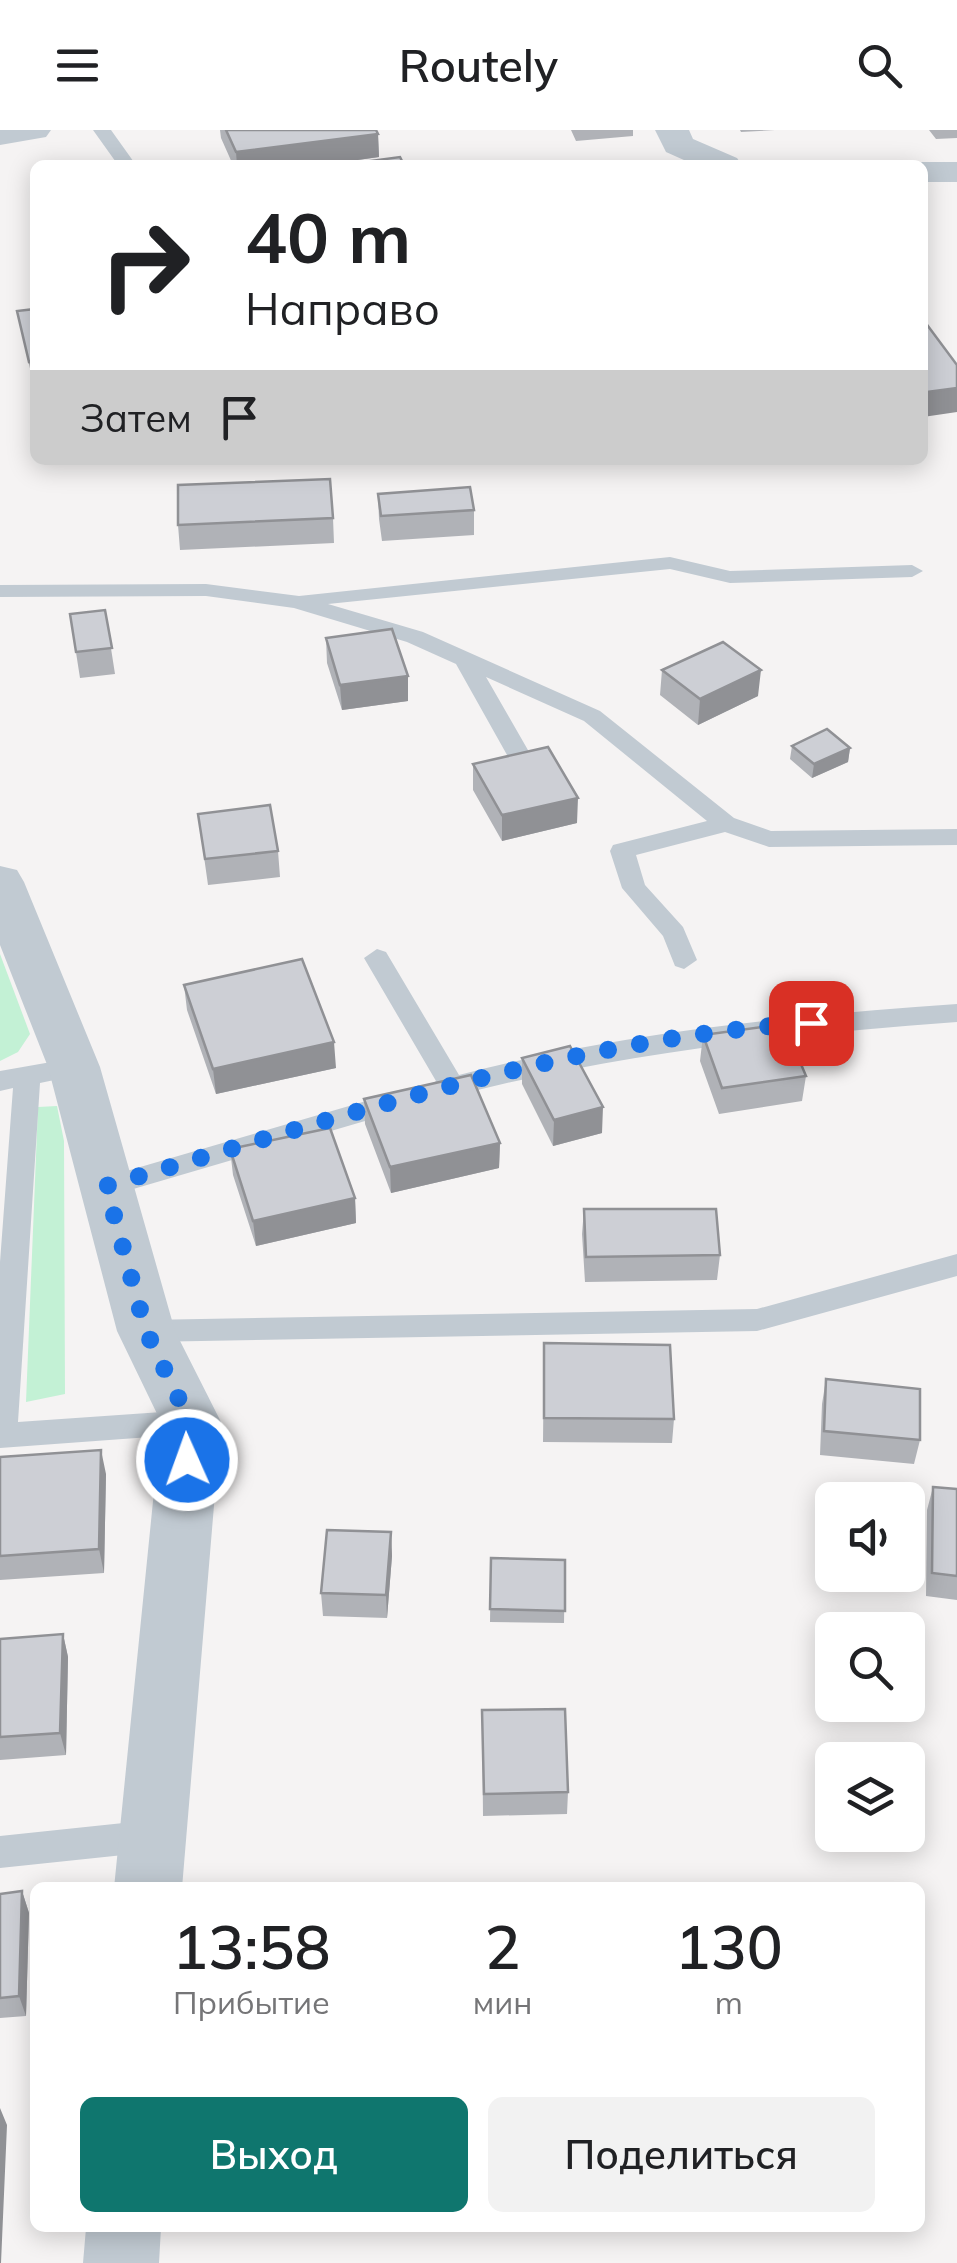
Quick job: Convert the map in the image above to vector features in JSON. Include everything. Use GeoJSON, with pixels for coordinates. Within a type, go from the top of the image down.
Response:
{"type":"FeatureCollection","features":[{"type":"Feature","properties":{"kind":"street"},"geometry":{"type":"LineString","coordinates":[[0,135],[34,130]]}},
{"type":"Feature","properties":{"kind":"street"},"geometry":{"type":"LineString","coordinates":[[672,130],[678,145],[713,160]]}},
{"type":"Feature","properties":{"kind":"street"},"geometry":{"type":"LineString","coordinates":[[928,172],[957,172]]}},
{"type":"Feature","properties":{"kind":"street"},"geometry":{"type":"LineString","coordinates":[[0,882],[34,1074],[106,1186],[146,1331],[190,1422],[150,1862]]}},
{"type":"Feature","properties":{"kind":"street"},"geometry":{"type":"LineString","coordinates":[[121,2263],[124,2232]]}},
{"type":"Feature","properties":{"kind":"lane"},"geometry":{"type":"LineString","coordinates":[[102,130],[123,160]]}},
{"type":"Feature","properties":{"kind":"lane"},"geometry":{"type":"LineString","coordinates":[[296,602],[670,562],[730,577],[912,570]]}},
{"type":"Feature","properties":{"kind":"lane"},"geometry":{"type":"LineString","coordinates":[[296,602],[336,576]]}},
{"type":"Feature","properties":{"kind":"lane"},"geometry":{"type":"LineString","coordinates":[[0,591],[206,590],[296,602],[414,637],[592,716],[726,824],[769,839],[957,837]]}},
{"type":"Feature","properties":{"kind":"lane"},"geometry":{"type":"LineString","coordinates":[[464,658],[528,772]]}},
{"type":"Feature","properties":{"kind":"lane"},"geometry":{"type":"LineString","coordinates":[[684,960],[674,933],[634,888],[622,850],[726,824]]}},
{"type":"Feature","properties":{"kind":"lane"},"geometry":{"type":"LineString","coordinates":[[377,958],[452,1086]]}},
{"type":"Feature","properties":{"kind":"lane"},"geometry":{"type":"LineString","coordinates":[[106,1186],[452,1086],[658,1042],[774,1026],[957,1014]]}},
{"type":"Feature","properties":{"kind":"lane"},"geometry":{"type":"LineString","coordinates":[[34,1074],[1,1436],[190,1422]]}},
{"type":"Feature","properties":{"kind":"lane"},"geometry":{"type":"LineString","coordinates":[[146,1331],[757,1320],[957,1265]]}},
{"type":"Feature","properties":{"kind":"lane"},"geometry":{"type":"LineString","coordinates":[[0,1852],[150,1862]]}},
{"type":"Feature","properties":{"kind":"green space"},"geometry":{"type":"Polygon","coordinates":[[[0,954],[30,1034],[18,1052],[0,1061],[0,954]]]}},
{"type":"Feature","properties":{"kind":"green space"},"geometry":{"type":"Polygon","coordinates":[[[57,1106],[64,1141],[65,1394],[26,1402],[38,1107],[57,1106]]]}},
{"type":"Feature","properties":{"kind":"building"},"geometry":{"type":"Polygon","coordinates":[[[226,130],[376,130],[378,134],[236,152],[226,130]]]}},
{"type":"Feature","properties":{"kind":"building"},"geometry":{"type":"Polygon","coordinates":[[[30,310],[30,362],[29,362],[17,311],[30,310]]]}},
{"type":"Feature","properties":{"kind":"building"},"geometry":{"type":"Polygon","coordinates":[[[928,326],[957,365],[957,388],[928,392],[928,326]]]}},
{"type":"Feature","properties":{"kind":"building"},"geometry":{"type":"Polygon","coordinates":[[[330,479],[333,518],[178,525],[178,485],[330,479]]]}},
{"type":"Feature","properties":{"kind":"building"},"geometry":{"type":"Polygon","coordinates":[[[470,487],[474,510],[381,516],[378,494],[470,487]]]}},
{"type":"Feature","properties":{"kind":"building"},"geometry":{"type":"Polygon","coordinates":[[[105,610],[112,648],[76,652],[70,614],[105,610]]]}},
{"type":"Feature","properties":{"kind":"building"},"geometry":{"type":"Polygon","coordinates":[[[392,629],[408,676],[340,685],[326,638],[392,629]]]}},
{"type":"Feature","properties":{"kind":"building"},"geometry":{"type":"Polygon","coordinates":[[[723,642],[761,670],[700,699],[662,670],[723,642]]]}},
{"type":"Feature","properties":{"kind":"building"},"geometry":{"type":"Polygon","coordinates":[[[827,729],[850,748],[814,764],[792,746],[827,729]]]}},
{"type":"Feature","properties":{"kind":"building"},"geometry":{"type":"Polygon","coordinates":[[[548,747],[578,798],[502,815],[473,764],[548,747]]]}},
{"type":"Feature","properties":{"kind":"building"},"geometry":{"type":"Polygon","coordinates":[[[270,805],[278,851],[205,859],[198,814],[270,805]]]}},
{"type":"Feature","properties":{"kind":"building"},"geometry":{"type":"Polygon","coordinates":[[[302,959],[334,1042],[213,1069],[184,985],[302,959]]]}},
{"type":"Feature","properties":{"kind":"building"},"geometry":{"type":"Polygon","coordinates":[[[784,1024],[806,1076],[722,1088],[703,1035],[784,1024]]]}},
{"type":"Feature","properties":{"kind":"building"},"geometry":{"type":"Polygon","coordinates":[[[570,1046],[603,1107],[554,1120],[522,1058],[570,1046]]]}},
{"type":"Feature","properties":{"kind":"building"},"geometry":{"type":"Polygon","coordinates":[[[471,1075],[500,1143],[390,1167],[364,1099],[471,1075]]]}},
{"type":"Feature","properties":{"kind":"building"},"geometry":{"type":"Polygon","coordinates":[[[330,1128],[355,1198],[253,1221],[230,1149],[330,1128]]]}},
{"type":"Feature","properties":{"kind":"building"},"geometry":{"type":"Polygon","coordinates":[[[584,1209],[716,1209],[720,1255],[586,1257],[584,1209]]]}},
{"type":"Feature","properties":{"kind":"building"},"geometry":{"type":"Polygon","coordinates":[[[544,1343],[670,1345],[674,1419],[544,1418],[544,1343]]]}},
{"type":"Feature","properties":{"kind":"building"},"geometry":{"type":"Polygon","coordinates":[[[826,1379],[920,1389],[920,1440],[824,1431],[826,1379]]]}},
{"type":"Feature","properties":{"kind":"building"},"geometry":{"type":"Polygon","coordinates":[[[101,1450],[99,1549],[0,1556],[0,1457],[101,1450]]]}},
{"type":"Feature","properties":{"kind":"building"},"geometry":{"type":"Polygon","coordinates":[[[933,1487],[957,1489],[957,1576],[932,1573],[933,1487]]]}},
{"type":"Feature","properties":{"kind":"building"},"geometry":{"type":"Polygon","coordinates":[[[327,1530],[391,1532],[386,1595],[321,1593],[327,1530]]]}},
{"type":"Feature","properties":{"kind":"building"},"geometry":{"type":"Polygon","coordinates":[[[491,1558],[565,1560],[565,1611],[490,1609],[491,1558]]]}},
{"type":"Feature","properties":{"kind":"building"},"geometry":{"type":"Polygon","coordinates":[[[63,1634],[60,1733],[0,1737],[0,1639],[63,1634]]]}},
{"type":"Feature","properties":{"kind":"building"},"geometry":{"type":"Polygon","coordinates":[[[565,1709],[568,1792],[484,1794],[482,1710],[565,1709]]]}},
{"type":"Feature","properties":{"kind":"building"},"geometry":{"type":"Polygon","coordinates":[[[22,1891],[19,1996],[0,1998],[0,1894],[22,1891]]]}},
{"type":"Feature","properties":{"kind":"route"},"geometry":{"type":"LineString","coordinates":[[187,1460],[190,1422],[146,1331],[106,1186],[452,1086],[658,1042],[811,1023]]}}]}
